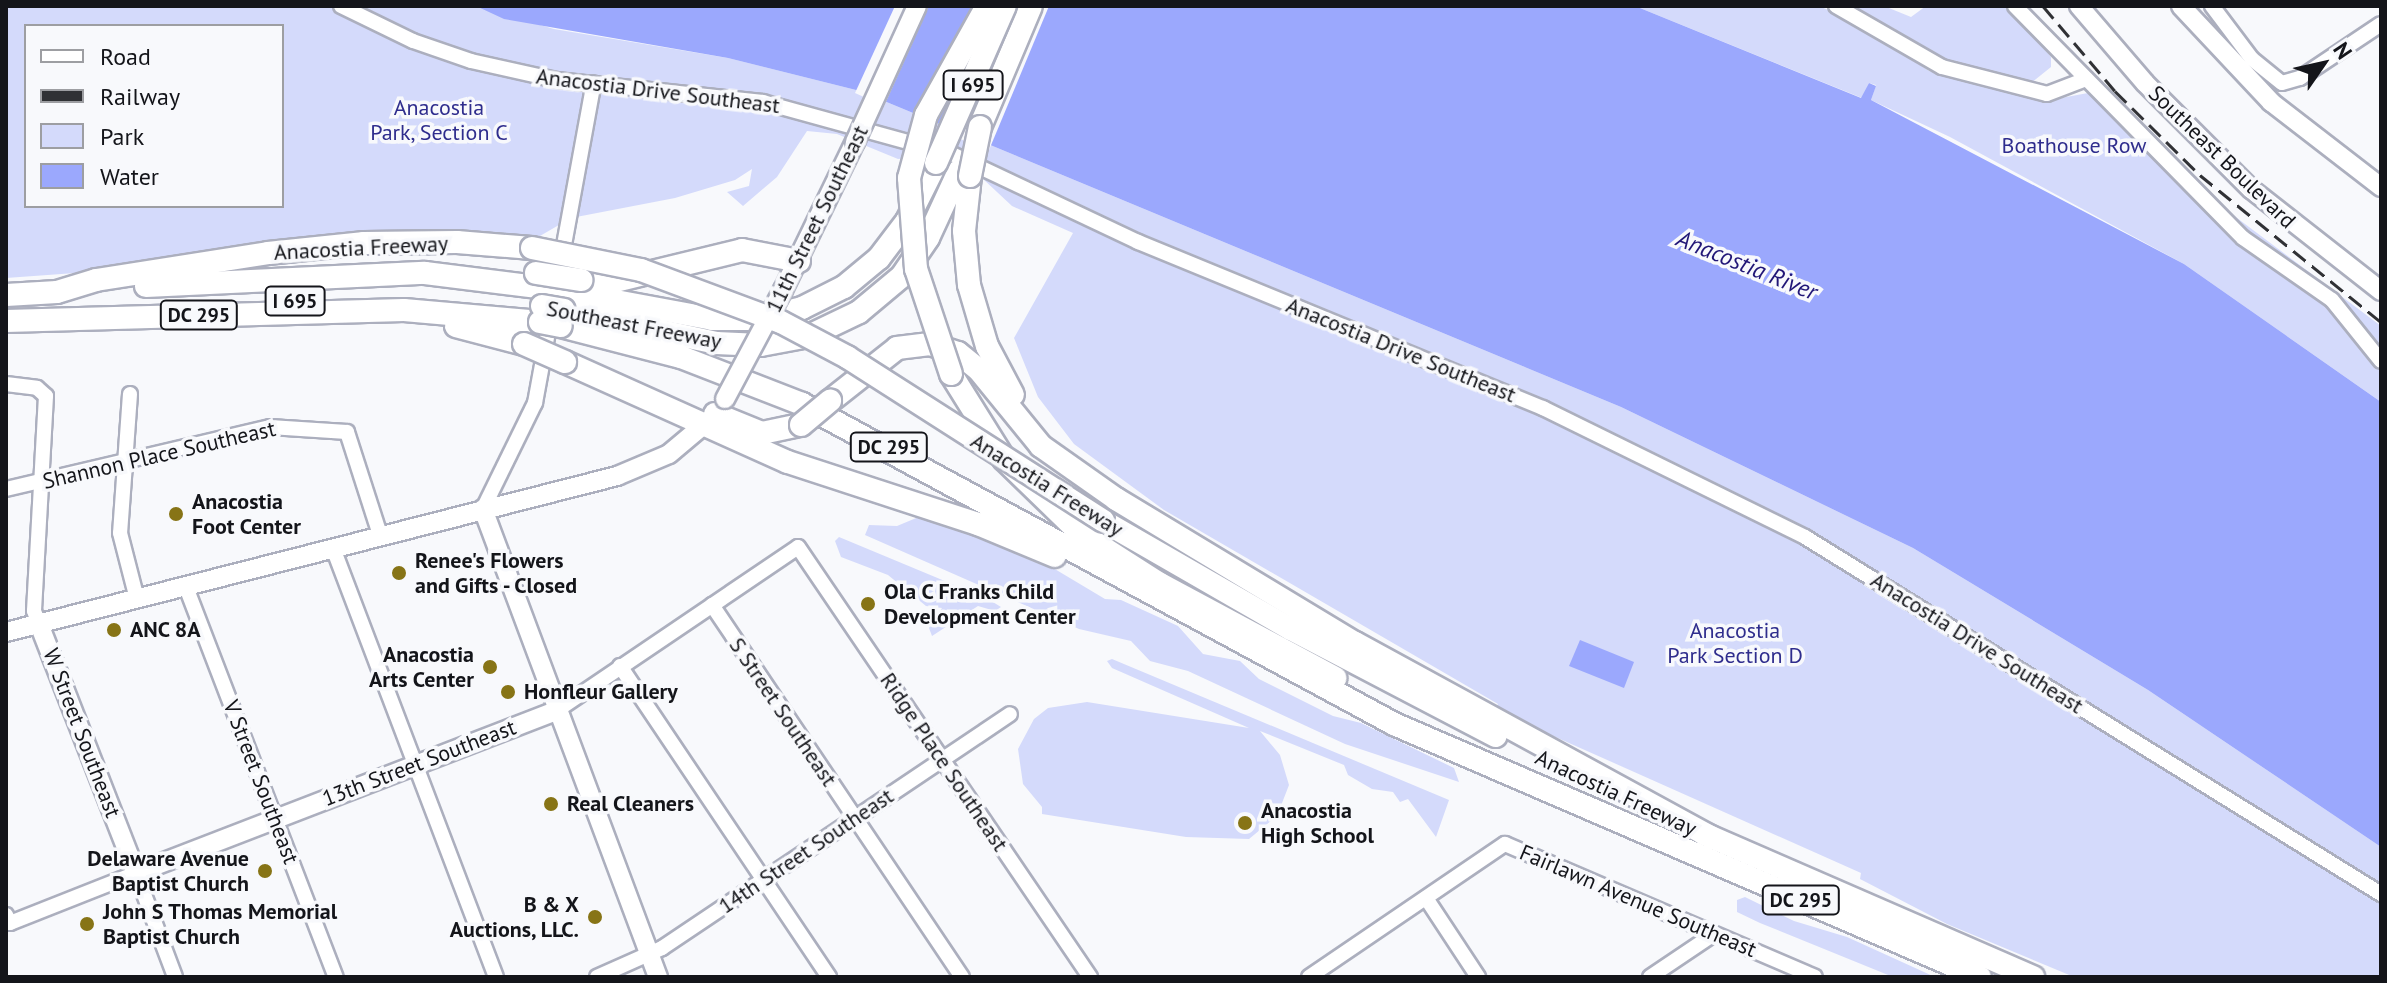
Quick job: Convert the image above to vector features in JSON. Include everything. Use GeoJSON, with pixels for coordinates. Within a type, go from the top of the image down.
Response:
{"type":"FeatureCollection","features":[{"type":"Feature","properties":{"kind":"highway"},"geometry":{"type":"LineString","coordinates":[[987,6],[930,107],[909,178],[916,269],[951,374],[987,437],[1020,478],[1066,522],[1111,555],[1324,673],[1622,824]]}},
{"type":"Feature","properties":{"kind":"highway","name":"Southeast Freeway"},"geometry":{"type":"LineString","coordinates":[[48,318],[353,298],[555,300],[712,319],[768,318],[802,308],[844,287],[879,258],[907,221],[1005,6]]}},
{"type":"Feature","properties":{"kind":"highway","name":"I 695"},"geometry":{"type":"LineString","coordinates":[[965,174],[980,127],[1031,6]]}},
{"type":"Feature","properties":{"kind":"highway"},"geometry":{"type":"LineString","coordinates":[[965,174],[965,258],[987,346],[1040,433],[1101,489]]}},
{"type":"Feature","properties":{"kind":"highway","name":"Southeast Freeway"},"geometry":{"type":"LineString","coordinates":[[555,300],[726,344],[761,345],[809,336],[859,312],[902,276],[965,174]]}},
{"type":"Feature","properties":{"kind":"highway","name":"Anacostia Freeway"},"geometry":{"type":"LineString","coordinates":[[6,295],[57,292],[253,255],[364,243],[448,241],[532,248],[659,276],[781,322],[847,357],[1103,521],[1429,703],[1714,839],[2033,977]]}},
{"type":"Feature","properties":{"kind":"highway"},"geometry":{"type":"LineString","coordinates":[[555,300],[742,250],[799,261]]}},
{"type":"Feature","properties":{"kind":"highway","name":"I 695"},"geometry":{"type":"LineString","coordinates":[[57,292],[242,278],[425,273],[555,300]]}},
{"type":"Feature","properties":{"kind":"highway","name":"Anacostia Freeway"},"geometry":{"type":"LineString","coordinates":[[6,321],[351,313],[555,300],[836,420],[1194,621],[1394,724],[1980,977]]}},
{"type":"Feature","properties":{"kind":"highway"},"geometry":{"type":"LineString","coordinates":[[351,313],[473,328],[715,413],[762,433],[801,425],[891,351],[916,344],[947,348],[979,370],[1041,446],[1101,489],[1355,643],[1714,839]]}},
{"type":"Feature","properties":{"kind":"highway"},"geometry":{"type":"LineString","coordinates":[[715,413],[808,470],[993,529],[1194,621]]}},
{"type":"Feature","properties":{"kind":"main road","name":"11th Street Southeast"},"geometry":{"type":"LineString","coordinates":[[715,413],[799,261],[917,6]]}},
{"type":"Feature","properties":{"kind":"main road","name":"Southeast Boulevard"},"geometry":{"type":"LineString","coordinates":[[2079,6],[2145,83],[2251,189],[2381,291]]}},
{"type":"Feature","properties":{"kind":"main road"},"geometry":{"type":"LineString","coordinates":[[2181,6],[2258,91],[2381,187]]}},
{"type":"Feature","properties":{"kind":"main road"},"geometry":{"type":"LineString","coordinates":[[6,632],[653,464],[682,445],[715,413]]}},
{"type":"Feature","properties":{"kind":"main road"},"geometry":{"type":"LineString","coordinates":[[483,509],[658,977]]}},
{"type":"Feature","properties":{"kind":"main road","name":"W Street Southeast"},"geometry":{"type":"LineString","coordinates":[[39,624],[136,873]]}},
{"type":"Feature","properties":{"kind":"main road","name":"13th Street Southeast"},"geometry":{"type":"LineString","coordinates":[[136,873],[556,711]]}},
{"type":"Feature","properties":{"kind":"street","name":"Anacostia Drive Southeast"},"geometry":{"type":"LineString","coordinates":[[341,6],[413,41],[471,61],[594,83],[763,102],[952,154],[1138,242],[1543,408],[1805,537],[2381,894]]}},
{"type":"Feature","properties":{"kind":"street"},"geometry":{"type":"LineString","coordinates":[[1836,6],[1942,67],[2047,94],[2086,79]]}},
{"type":"Feature","properties":{"kind":"street"},"geometry":{"type":"LineString","coordinates":[[2015,6],[2243,238],[2332,300],[2381,361]]}},
{"type":"Feature","properties":{"kind":"street"},"geometry":{"type":"LineString","coordinates":[[2212,6],[2265,73],[2278,82],[2291,82],[2381,24]]}},
{"type":"Feature","properties":{"kind":"street"},"geometry":{"type":"LineString","coordinates":[[483,509],[535,403],[594,83]]}},
{"type":"Feature","properties":{"kind":"street","name":"W Street Southeast"},"geometry":{"type":"LineString","coordinates":[[6,384],[37,388],[46,396],[34,611],[39,624]]}},
{"type":"Feature","properties":{"kind":"street"},"geometry":{"type":"LineString","coordinates":[[130,394],[120,533],[137,599]]}},
{"type":"Feature","properties":{"kind":"street","name":"Shannon Place Southeast"},"geometry":{"type":"LineString","coordinates":[[6,489],[270,427],[347,432],[380,535]]}},
{"type":"Feature","properties":{"kind":"street","name":"13th Street Southeast"},"geometry":{"type":"LineString","coordinates":[[556,711],[798,547]]}},
{"type":"Feature","properties":{"kind":"street","name":"Ridge Place Southeast"},"geometry":{"type":"LineString","coordinates":[[798,547],[1090,977]]}},
{"type":"Feature","properties":{"kind":"street"},"geometry":{"type":"LineString","coordinates":[[333,548],[496,977]]}},
{"type":"Feature","properties":{"kind":"street","name":"V Street Southeast"},"geometry":{"type":"LineString","coordinates":[[186,587],[336,977]]}},
{"type":"Feature","properties":{"kind":"street","name":"S Street Southeast"},"geometry":{"type":"LineString","coordinates":[[712,605],[962,977]]}},
{"type":"Feature","properties":{"kind":"street"},"geometry":{"type":"LineString","coordinates":[[620,666],[829,977]]}},
{"type":"Feature","properties":{"kind":"street","name":"14th Street Southeast"},"geometry":{"type":"LineString","coordinates":[[597,977],[650,955],[1010,714]]}},
{"type":"Feature","properties":{"kind":"street","name":"Fairlawn Avenue Southeast"},"geometry":{"type":"LineString","coordinates":[[1426,898],[1505,844],[1815,977]]}},
{"type":"Feature","properties":{"kind":"street","name":"W Street Southeast"},"geometry":{"type":"LineString","coordinates":[[136,873],[175,977]]}},
{"type":"Feature","properties":{"kind":"street","name":"13th Street Southeast"},"geometry":{"type":"LineString","coordinates":[[8,919],[136,873]]}},
{"type":"Feature","properties":{"kind":"street"},"geometry":{"type":"LineString","coordinates":[[1309,977],[1426,898],[1478,977]]}},
{"type":"Feature","properties":{"kind":"street"},"geometry":{"type":"LineString","coordinates":[[1650,977],[1714,934]]}},
{"type":"Feature","properties":{"kind":"green space","name":"Anacostia Park Section D"},"geometry":{"type":"Polygon","coordinates":[[[6,6],[476,6],[554,29],[728,58],[860,91],[1621,407],[1913,548],[2148,690],[2381,847],[2381,977],[2074,977],[1947,924],[1860,879],[1861,873],[1495,710],[1498,704],[1164,510],[1074,444],[1038,397],[1014,338],[1073,233],[1012,206],[982,178],[925,156],[898,159],[837,134],[807,131],[777,177],[743,206],[727,192],[749,186],[752,169],[735,180],[675,198],[571,218],[533,240],[6,278],[6,6]]]}},
{"type":"Feature","properties":{"kind":"green space","name":"Boathouse Row"},"geometry":{"type":"Polygon","coordinates":[[[1635,6],[1819,6],[1860,24],[1929,71],[2050,100],[2088,93],[2229,212],[2381,326],[2381,402],[2184,264],[1950,137],[1871,100],[1876,85],[1869,83],[1862,98],[1635,6]]]}},
{"type":"Feature","properties":{"kind":"green space"},"geometry":{"type":"Polygon","coordinates":[[[1849,6],[1884,6],[1911,17],[1926,6],[2010,6],[2051,57],[2051,67],[2031,83],[1947,65],[1918,50],[1895,29],[1849,6]]]}},
{"type":"Feature","properties":{"kind":"green space"},"geometry":{"type":"Polygon","coordinates":[[[921,516],[950,522],[1033,556],[1105,599],[1121,600],[1178,626],[1203,654],[1240,661],[1259,679],[1333,716],[1361,723],[1454,768],[1459,782],[1345,744],[1188,671],[1150,661],[1131,641],[1079,629],[865,535],[869,525],[897,526],[921,516]]]}},
{"type":"Feature","properties":{"kind":"green space"},"geometry":{"type":"Polygon","coordinates":[[[839,537],[1001,607],[995,611],[978,606],[932,636],[929,628],[942,608],[926,606],[888,575],[841,557],[835,541],[839,537]]]}},
{"type":"Feature","properties":{"kind":"green space"},"geometry":{"type":"Polygon","coordinates":[[[1112,659],[1449,800],[1436,837],[1408,799],[1400,802],[1393,792],[1372,789],[1348,775],[1344,765],[1260,731],[1280,755],[1289,785],[1277,816],[1249,839],[1186,837],[1042,814],[1042,807],[1023,784],[1018,749],[1034,719],[1048,708],[1087,702],[1249,728],[1112,668],[1107,661],[1112,659]]]}},
{"type":"Feature","properties":{"kind":"green space"},"geometry":{"type":"Polygon","coordinates":[[[1745,897],[1794,921],[1847,937],[1935,977],[1893,977],[1760,923],[1737,912],[1737,900],[1745,897]]]}},
{"type":"Feature","properties":{"kind":"water","name":"Anacostia River"},"geometry":{"type":"Polygon","coordinates":[[[476,6],[1635,6],[1861,98],[1869,83],[1876,86],[1871,100],[2184,264],[2381,402],[2381,847],[2148,690],[1913,548],[1621,407],[860,91],[728,58],[504,19],[476,6]]]}},
{"type":"Feature","properties":{"kind":"water"},"geometry":{"type":"Polygon","coordinates":[[[1580,640],[1634,662],[1624,688],[1569,666],[1580,640]]]}},
{"type":"Feature","properties":{"kind":"pier"},"geometry":{"type":"Polygon","coordinates":[[[895,6],[929,6],[884,106],[855,93],[895,6]]]}},
{"type":"Feature","properties":{"kind":"pier"},"geometry":{"type":"Polygon","coordinates":[[[1019,6],[1049,6],[989,150],[960,139],[1019,6]]]}},
{"type":"Feature","properties":{"kind":"railway"},"geometry":{"type":"LineString","coordinates":[[2043,6],[2115,91],[2200,175],[2381,322]]}},
{"type":"Feature","properties":{"kind":"place","name":"Anacostia Foot Center"},"geometry":{"type":"Point","coordinates":[176,514]}},
{"type":"Feature","properties":{"kind":"place","name":"Renee's Flowers and Gifts - Closed"},"geometry":{"type":"Point","coordinates":[399,573]}},
{"type":"Feature","properties":{"kind":"place","name":"Ola C Franks Child Development Center"},"geometry":{"type":"Point","coordinates":[868,604]}},
{"type":"Feature","properties":{"kind":"place","name":"ANC 8A"},"geometry":{"type":"Point","coordinates":[114,630]}},
{"type":"Feature","properties":{"kind":"place","name":"Anacostia Arts Center"},"geometry":{"type":"Point","coordinates":[490,667]}},
{"type":"Feature","properties":{"kind":"place","name":"Honfleur Gallery"},"geometry":{"type":"Point","coordinates":[508,692]}},
{"type":"Feature","properties":{"kind":"place","name":"Real Cleaners"},"geometry":{"type":"Point","coordinates":[551,804]}},
{"type":"Feature","properties":{"kind":"place","name":"Anacostia High School"},"geometry":{"type":"Point","coordinates":[1245,823]}},
{"type":"Feature","properties":{"kind":"place","name":"Delaware Avenue Baptist Church"},"geometry":{"type":"Point","coordinates":[265,871]}},
{"type":"Feature","properties":{"kind":"place","name":"B & X Auctions, LLC."},"geometry":{"type":"Point","coordinates":[595,917]}},
{"type":"Feature","properties":{"kind":"place","name":"John S Thomas Memorial Baptist Church"},"geometry":{"type":"Point","coordinates":[87,924]}},
{"type":"Feature","properties":{"kind":"park label","name":"Anacostia Park, Section C"},"geometry":{"type":"Point","coordinates":[439,120]}}]}
